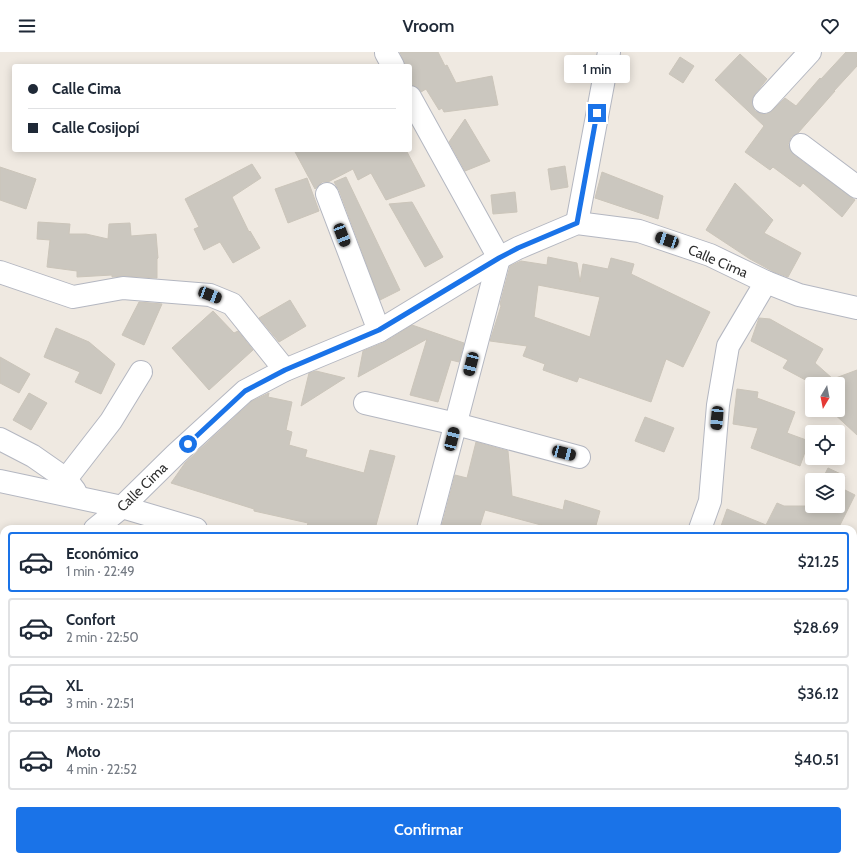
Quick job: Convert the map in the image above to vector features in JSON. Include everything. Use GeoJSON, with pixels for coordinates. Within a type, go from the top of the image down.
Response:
{"type":"FeatureCollection","features":[{"type":"Feature","properties":{"kind":"street"},"geometry":{"type":"LineString","coordinates":[[577,223],[609,52]]}},
{"type":"Feature","properties":{"kind":"street"},"geometry":{"type":"LineString","coordinates":[[764,102],[802,55]]}},
{"type":"Feature","properties":{"kind":"street"},"geometry":{"type":"LineString","coordinates":[[412,101],[499,258],[429,525]]}},
{"type":"Feature","properties":{"kind":"street"},"geometry":{"type":"LineString","coordinates":[[801,145],[857,187]]}},
{"type":"Feature","properties":{"kind":"street"},"geometry":{"type":"LineString","coordinates":[[327,194],[379,330]]}},
{"type":"Feature","properties":{"kind":"street","name":"Calle Cima"},"geometry":{"type":"LineString","coordinates":[[99,525],[122,507],[176,454],[245,391],[285,370],[379,330],[499,258],[518,248],[577,223],[639,231],[710,255],[766,282],[799,295],[856,309]]}},
{"type":"Feature","properties":{"kind":"street"},"geometry":{"type":"LineString","coordinates":[[0,272],[73,297],[123,288],[210,295],[232,304],[285,370]]}},
{"type":"Feature","properties":{"kind":"street"},"geometry":{"type":"LineString","coordinates":[[701,525],[710,501],[718,405],[728,346],[766,282]]}},
{"type":"Feature","properties":{"kind":"street"},"geometry":{"type":"LineString","coordinates":[[66,479],[111,421],[141,372]]}},
{"type":"Feature","properties":{"kind":"street"},"geometry":{"type":"LineString","coordinates":[[365,403],[456,424],[579,457]]}},
{"type":"Feature","properties":{"kind":"street"},"geometry":{"type":"LineString","coordinates":[[0,439],[33,456],[66,479],[80,498]]}},
{"type":"Feature","properties":{"kind":"street"},"geometry":{"type":"LineString","coordinates":[[0,480],[122,507],[183,525]]}},
{"type":"Feature","properties":{"kind":"building"},"geometry":{"type":"Polygon","coordinates":[[[400,52],[438,52],[445,66],[447,65],[456,83],[492,76],[498,105],[444,112],[442,108],[439,110],[426,89],[421,92],[417,87],[412,86],[412,64],[404,64],[400,52]]]}},
{"type":"Feature","properties":{"kind":"building"},"geometry":{"type":"Polygon","coordinates":[[[846,52],[857,52],[857,66],[798,133],[791,137],[788,145],[794,155],[855,200],[842,217],[803,183],[800,187],[773,167],[770,170],[745,152],[764,126],[715,80],[740,54],[767,79],[755,94],[752,100],[752,105],[755,111],[761,114],[767,114],[785,98],[796,106],[820,78],[821,79],[846,52]]]}},
{"type":"Feature","properties":{"kind":"building"},"geometry":{"type":"Polygon","coordinates":[[[680,57],[694,66],[683,83],[669,74],[680,57]]]}},
{"type":"Feature","properties":{"kind":"building"},"geometry":{"type":"Polygon","coordinates":[[[465,119],[490,161],[465,171],[449,142],[465,119]]]}},
{"type":"Feature","properties":{"kind":"building"},"geometry":{"type":"Polygon","coordinates":[[[295,152],[407,152],[425,186],[386,200],[371,173],[358,180],[353,169],[328,182],[322,182],[315,189],[295,152]]]}},
{"type":"Feature","properties":{"kind":"building"},"geometry":{"type":"Polygon","coordinates":[[[252,164],[261,178],[232,197],[249,232],[250,231],[260,248],[233,263],[220,242],[204,250],[194,229],[199,227],[185,199],[252,164]]]}},
{"type":"Feature","properties":{"kind":"building"},"geometry":{"type":"Polygon","coordinates":[[[565,166],[568,187],[551,190],[548,169],[565,166]]]}},
{"type":"Feature","properties":{"kind":"building"},"geometry":{"type":"Polygon","coordinates":[[[0,167],[36,179],[26,209],[0,200],[0,167]]]}},
{"type":"Feature","properties":{"kind":"building"},"geometry":{"type":"Polygon","coordinates":[[[602,172],[663,196],[658,219],[595,198],[602,172]]]}},
{"type":"Feature","properties":{"kind":"building"},"geometry":{"type":"Polygon","coordinates":[[[346,177],[400,290],[380,300],[339,190],[334,182],[346,177]]]}},
{"type":"Feature","properties":{"kind":"building"},"geometry":{"type":"Polygon","coordinates":[[[307,178],[319,211],[288,223],[275,189],[307,178]]]}},
{"type":"Feature","properties":{"kind":"building"},"geometry":{"type":"Polygon","coordinates":[[[735,183],[773,220],[764,233],[801,253],[788,277],[774,272],[750,259],[706,230],[735,183]]]}},
{"type":"Feature","properties":{"kind":"building"},"geometry":{"type":"Polygon","coordinates":[[[515,192],[517,212],[493,214],[491,195],[515,192]]]}},
{"type":"Feature","properties":{"kind":"building"},"geometry":{"type":"Polygon","coordinates":[[[412,202],[443,257],[425,267],[389,204],[412,202]]]}},
{"type":"Feature","properties":{"kind":"building"},"geometry":{"type":"Polygon","coordinates":[[[38,222],[70,224],[69,234],[86,234],[108,239],[109,224],[130,223],[131,236],[156,234],[158,258],[157,278],[124,276],[112,277],[112,275],[77,277],[77,271],[47,267],[50,240],[37,239],[38,222]]]}},
{"type":"Feature","properties":{"kind":"building"},"geometry":{"type":"Polygon","coordinates":[[[548,257],[577,263],[580,282],[583,264],[608,269],[611,258],[634,264],[631,274],[710,312],[683,367],[666,359],[651,402],[579,377],[577,382],[543,370],[545,364],[523,356],[527,346],[490,341],[501,306],[500,304],[510,266],[521,261],[547,265],[548,257]],[[538,285],[534,317],[590,337],[600,297],[538,285]]]}},
{"type":"Feature","properties":{"kind":"building"},"geometry":{"type":"Polygon","coordinates":[[[290,300],[306,326],[279,342],[259,318],[290,300]]]}},
{"type":"Feature","properties":{"kind":"building"},"geometry":{"type":"Polygon","coordinates":[[[139,302],[162,304],[144,345],[122,335],[139,302]]]}},
{"type":"Feature","properties":{"kind":"building"},"geometry":{"type":"Polygon","coordinates":[[[213,311],[234,333],[238,331],[253,350],[209,390],[172,348],[213,311]]]}},
{"type":"Feature","properties":{"kind":"building"},"geometry":{"type":"Polygon","coordinates":[[[759,318],[770,319],[823,349],[815,363],[831,377],[805,377],[805,380],[783,368],[788,360],[751,341],[759,318]]]}},
{"type":"Feature","properties":{"kind":"building"},"geometry":{"type":"Polygon","coordinates":[[[412,325],[464,343],[459,362],[451,360],[438,402],[410,395],[427,339],[358,377],[363,351],[385,342],[412,325]]]}},
{"type":"Feature","properties":{"kind":"building"},"geometry":{"type":"Polygon","coordinates":[[[56,328],[89,342],[115,364],[101,394],[75,382],[80,372],[44,357],[56,328]]]}},
{"type":"Feature","properties":{"kind":"building"},"geometry":{"type":"Polygon","coordinates":[[[0,357],[30,374],[19,393],[0,383],[0,357]]]}},
{"type":"Feature","properties":{"kind":"building"},"geometry":{"type":"Polygon","coordinates":[[[857,370],[857,435],[838,417],[845,417],[845,403],[847,403],[845,402],[845,377],[838,377],[857,370]]]}},
{"type":"Feature","properties":{"kind":"building"},"geometry":{"type":"Polygon","coordinates":[[[316,371],[345,378],[301,406],[309,373],[316,371]]]}},
{"type":"Feature","properties":{"kind":"building"},"geometry":{"type":"Polygon","coordinates":[[[737,389],[758,392],[757,398],[795,412],[787,433],[805,440],[805,452],[800,466],[751,448],[758,428],[733,424],[737,389]]]}},
{"type":"Feature","properties":{"kind":"building"},"geometry":{"type":"Polygon","coordinates":[[[29,393],[47,403],[31,430],[13,420],[29,393]]]}},
{"type":"Feature","properties":{"kind":"building"},"geometry":{"type":"Polygon","coordinates":[[[269,393],[268,397],[292,402],[286,430],[292,432],[289,445],[307,450],[305,457],[364,473],[370,450],[395,456],[376,525],[307,525],[308,523],[254,511],[254,509],[171,483],[185,463],[252,401],[269,393]]]}},
{"type":"Feature","properties":{"kind":"building"},"geometry":{"type":"Polygon","coordinates":[[[645,417],[674,428],[664,452],[635,441],[645,417]]]}},
{"type":"Feature","properties":{"kind":"building"},"geometry":{"type":"Polygon","coordinates":[[[476,442],[508,451],[512,496],[563,510],[565,500],[600,511],[596,525],[541,525],[485,510],[480,525],[442,525],[455,475],[467,478],[476,442]]]}},
{"type":"Feature","properties":{"kind":"building"},"geometry":{"type":"Polygon","coordinates":[[[828,468],[839,473],[826,473],[828,468]]]}},
{"type":"Feature","properties":{"kind":"building"},"geometry":{"type":"Polygon","coordinates":[[[845,490],[855,495],[840,525],[766,525],[777,503],[784,506],[805,506],[805,513],[845,513],[845,490]]]}},
{"type":"Feature","properties":{"kind":"building"},"geometry":{"type":"Polygon","coordinates":[[[727,509],[766,525],[721,525],[727,509]]]}},
{"type":"Feature","properties":{"kind":"route"},"geometry":{"type":"LineString","coordinates":[[188,444],[245,391],[285,370],[379,330],[499,258],[518,248],[577,223],[597,113]]}}]}
